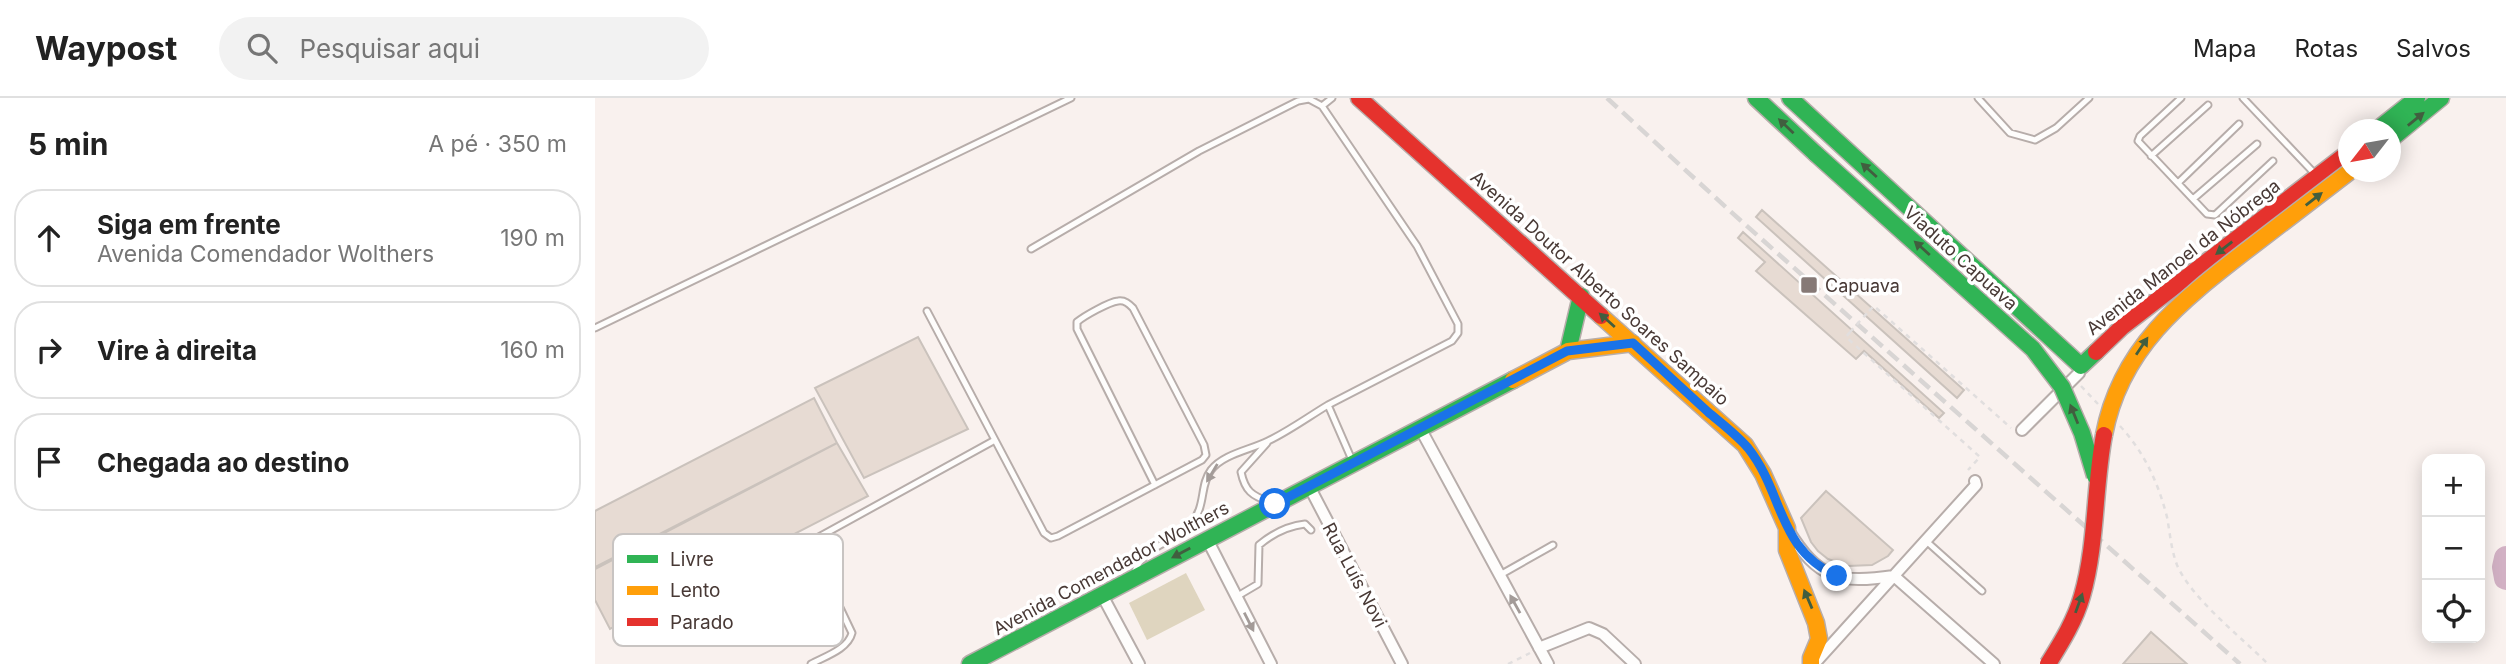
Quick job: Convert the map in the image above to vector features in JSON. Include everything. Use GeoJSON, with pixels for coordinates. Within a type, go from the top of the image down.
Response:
{"type":"FeatureCollection","features":[{"type":"Feature","properties":{"kind":"main road","name":"Avenida Doutor Alberto Soares Sampaio"},"geometry":{"type":"LineString","coordinates":[[1359,98],[1745,445],[1763,474],[1787,528],[1787,550],[1817,623],[1819,639],[1811,658],[1813,664]]}},
{"type":"Feature","properties":{"kind":"main road","name":"Viaduto Capuava"},"geometry":{"type":"LineString","coordinates":[[1756,98],[2033,349],[2066,394],[2096,478]]}},
{"type":"Feature","properties":{"kind":"main road"},"geometry":{"type":"LineString","coordinates":[[1790,98],[2077,372]]}},
{"type":"Feature","properties":{"kind":"main road"},"geometry":{"type":"LineString","coordinates":[[2391,119],[2417,98]]}},
{"type":"Feature","properties":{"kind":"main road"},"geometry":{"type":"LineString","coordinates":[[2401,131],[2441,98]]}},
{"type":"Feature","properties":{"kind":"main road","name":"Avenida Manoel da Nóbrega"},"geometry":{"type":"LineString","coordinates":[[2077,372],[2123,327],[2338,161]]}},
{"type":"Feature","properties":{"kind":"main road","name":"Viaduto Capuava"},"geometry":{"type":"LineString","coordinates":[[2048,664],[2081,600],[2093,541],[2096,478],[2105,430],[2115,394],[2144,341],[2178,303],[2338,180]]}},
{"type":"Feature","properties":{"kind":"main road"},"geometry":{"type":"LineString","coordinates":[[1567,351],[1581,296]]}},
{"type":"Feature","properties":{"kind":"main road","name":"Avenida Comendador Wolthers"},"geometry":{"type":"LineString","coordinates":[[972,663],[1567,351],[1633,343]]}},
{"type":"Feature","properties":{"kind":"street","name":"Avenida Manoel da Nóbrega"},"geometry":{"type":"LineString","coordinates":[[2016,429],[2077,372]]}},
{"type":"Feature","properties":{"kind":"street"},"geometry":{"type":"LineString","coordinates":[[1420,428],[1548,664]]}},
{"type":"Feature","properties":{"kind":"street"},"geometry":{"type":"LineString","coordinates":[[1813,664],[1976,485],[1975,481]]}},
{"type":"Feature","properties":{"kind":"street","name":"Rua Luís Novi"},"geometry":{"type":"LineString","coordinates":[[1309,486],[1402,664]]}},
{"type":"Feature","properties":{"kind":"street","name":"Avenida Doutor Alberto Soares Sampaio"},"geometry":{"type":"LineString","coordinates":[[1787,528],[1803,554],[1820,569],[1856,580],[1894,576]]}},
{"type":"Feature","properties":{"kind":"street"},"geometry":{"type":"LineString","coordinates":[[1207,540],[1271,664]]}},
{"type":"Feature","properties":{"kind":"street"},"geometry":{"type":"LineString","coordinates":[[1894,576],[1994,664]]}},
{"type":"Feature","properties":{"kind":"street"},"geometry":{"type":"LineString","coordinates":[[1102,595],[1139,664]]}},
{"type":"Feature","properties":{"kind":"street"},"geometry":{"type":"LineString","coordinates":[[1539,648],[1589,628],[1603,634],[1635,664]]}},
{"type":"Feature","properties":{"kind":"lane"},"geometry":{"type":"LineString","coordinates":[[595,328],[1071,98]]}},
{"type":"Feature","properties":{"kind":"lane"},"geometry":{"type":"LineString","coordinates":[[1322,106],[1332,98]]}},
{"type":"Feature","properties":{"kind":"lane"},"geometry":{"type":"LineString","coordinates":[[1978,98],[2010,132],[2035,140],[2056,128],[2089,98]]}},
{"type":"Feature","properties":{"kind":"lane"},"geometry":{"type":"LineString","coordinates":[[2181,98],[2140,136],[2138,141],[2207,214],[2215,215],[2273,161]]}},
{"type":"Feature","properties":{"kind":"lane"},"geometry":{"type":"LineString","coordinates":[[2243,98],[2317,177]]}},
{"type":"Feature","properties":{"kind":"lane"},"geometry":{"type":"LineString","coordinates":[[1031,249],[1199,151],[1298,101],[1310,99],[1322,106],[1417,246],[1458,324],[1458,333],[1452,341],[1328,405],[1269,441],[1220,461],[1206,479],[1202,506],[1189,526],[1149,551],[1135,569],[1132,579]]}},
{"type":"Feature","properties":{"kind":"lane"},"geometry":{"type":"LineString","coordinates":[[2151,156],[2208,105]]}},
{"type":"Feature","properties":{"kind":"lane"},"geometry":{"type":"LineString","coordinates":[[2178,183],[2239,124]]}},
{"type":"Feature","properties":{"kind":"lane"},"geometry":{"type":"LineString","coordinates":[[2193,199],[2257,144]]}},
{"type":"Feature","properties":{"kind":"lane"},"geometry":{"type":"LineString","coordinates":[[927,311],[1044,533],[1051,538],[1155,485],[1202,460],[1206,455],[1204,445],[1128,303],[1118,301],[1083,318],[1077,322],[1077,329],[1155,485]]}},
{"type":"Feature","properties":{"kind":"lane"},"geometry":{"type":"LineString","coordinates":[[1328,405],[1353,463]]}},
{"type":"Feature","properties":{"kind":"lane"},"geometry":{"type":"LineString","coordinates":[[824,534],[995,439]]}},
{"type":"Feature","properties":{"kind":"lane"},"geometry":{"type":"LineString","coordinates":[[1269,441],[1241,472],[1245,487],[1254,497],[1275,504]]}},
{"type":"Feature","properties":{"kind":"lane"},"geometry":{"type":"LineString","coordinates":[[1966,472],[1975,481]]}},
{"type":"Feature","properties":{"kind":"lane"},"geometry":{"type":"LineString","coordinates":[[1236,597],[1258,584],[1259,545],[1271,535],[1297,525],[1305,524],[1311,530]]}},
{"type":"Feature","properties":{"kind":"lane"},"geometry":{"type":"LineString","coordinates":[[1925,540],[1982,592]]}},
{"type":"Feature","properties":{"kind":"lane"},"geometry":{"type":"LineString","coordinates":[[1500,575],[1553,544]]}},
{"type":"Feature","properties":{"kind":"lane"},"geometry":{"type":"LineString","coordinates":[[811,664],[850,640],[852,632],[843,613]]}},
{"type":"Feature","properties":{"kind":"path"},"geometry":{"type":"LineString","coordinates":[[1966,472],[1980,457],[1846,337],[1874,306],[2016,429]]}},
{"type":"Feature","properties":{"kind":"path"},"geometry":{"type":"LineString","coordinates":[[2077,372],[2105,411]]}},
{"type":"Feature","properties":{"kind":"path"},"geometry":{"type":"LineString","coordinates":[[2114,420],[2150,467],[2167,517],[2173,550],[2194,593],[2268,664]]}},
{"type":"Feature","properties":{"kind":"path"},"geometry":{"type":"LineString","coordinates":[[1508,664],[1539,648]]}},
{"type":"Feature","properties":{"kind":"shaded area"},"geometry":{"type":"Polygon","coordinates":[[[1186,573],[1205,610],[1147,640],[1129,603],[1186,573]]]}},
{"type":"Feature","properties":{"kind":"building"},"geometry":{"type":"Polygon","coordinates":[[[1762,210],[1964,390],[1957,398],[1756,217],[1762,210]]]}},
{"type":"Feature","properties":{"kind":"building"},"geometry":{"type":"Polygon","coordinates":[[[1743,232],[1944,413],[1939,418],[1864,351],[1856,359],[1756,271],[1765,262],[1738,238],[1743,232]]]}},
{"type":"Feature","properties":{"kind":"building"},"geometry":{"type":"Polygon","coordinates":[[[918,337],[968,429],[864,478],[815,388],[918,337]]]}},
{"type":"Feature","properties":{"kind":"building"},"geometry":{"type":"Polygon","coordinates":[[[814,398],[837,443],[659,534],[613,534],[613,558],[595,567],[595,511],[814,398]]]}},
{"type":"Feature","properties":{"kind":"building"},"geometry":{"type":"Polygon","coordinates":[[[837,443],[868,496],[794,534],[662,534],[837,443]]]}},
{"type":"Feature","properties":{"kind":"building"},"geometry":{"type":"Polygon","coordinates":[[[1826,491],[1893,550],[1888,556],[1872,565],[1848,566],[1828,559],[1818,551],[1811,542],[1801,518],[1826,491]]]}},
{"type":"Feature","properties":{"kind":"building"},"geometry":{"type":"Polygon","coordinates":[[[613,560],[613,627],[610,629],[595,600],[595,569],[613,560]]]}},
{"type":"Feature","properties":{"kind":"building"},"geometry":{"type":"Polygon","coordinates":[[[2151,632],[2187,664],[2123,664],[2151,632]]]}},
{"type":"Feature","properties":{"kind":"waterway"},"geometry":{"type":"LineString","coordinates":[[2506,558],[2506,578]]}},
{"type":"Feature","properties":{"kind":"railway"},"geometry":{"type":"LineString","coordinates":[[1607,98],[1730,211],[2240,664]]}},
{"type":"Feature","properties":{"kind":"traffic: fast"},"geometry":{"type":"LineString","coordinates":[[1756,98],[1816,154]]}},
{"type":"Feature","properties":{"kind":"traffic: fast"},"geometry":{"type":"LineString","coordinates":[[1790,98],[2081,366],[2096,352]]}},
{"type":"Feature","properties":{"kind":"traffic: fast"},"geometry":{"type":"LineString","coordinates":[[2391,119],[2417,98]]}},
{"type":"Feature","properties":{"kind":"traffic: fast"},"geometry":{"type":"LineString","coordinates":[[2401,131],[2441,98]]}},
{"type":"Feature","properties":{"kind":"traffic: fast"},"geometry":{"type":"LineString","coordinates":[[1816,154],[2033,349],[2062,387],[2082,433],[2095,476]]}},
{"type":"Feature","properties":{"kind":"traffic: fast"},"geometry":{"type":"LineString","coordinates":[[1568,351],[1581,296]]}},
{"type":"Feature","properties":{"kind":"traffic: fast"},"geometry":{"type":"LineString","coordinates":[[970,664],[1513,380]]}},
{"type":"Feature","properties":{"kind":"traffic: slow"},"geometry":{"type":"LineString","coordinates":[[2104,435],[2112,404],[2124,377],[2157,329],[2199,288],[2338,180]]}},
{"type":"Feature","properties":{"kind":"traffic: slow"},"geometry":{"type":"LineString","coordinates":[[1601,316],[1745,445],[1763,474],[1787,528],[1787,550],[1816,623],[1819,639],[1811,664]]}},
{"type":"Feature","properties":{"kind":"traffic: slow"},"geometry":{"type":"LineString","coordinates":[[1513,380],[1568,351],[1633,343]]}},
{"type":"Feature","properties":{"kind":"traffic: jam"},"geometry":{"type":"LineString","coordinates":[[1359,98],[1601,316]]}},
{"type":"Feature","properties":{"kind":"traffic: jam"},"geometry":{"type":"LineString","coordinates":[[2096,352],[2122,327],[2338,160]]}},
{"type":"Feature","properties":{"kind":"traffic: jam"},"geometry":{"type":"LineString","coordinates":[[2048,664],[2076,614],[2087,576],[2104,435]]}},
{"type":"Feature","properties":{"kind":"place","name":"Capuava"},"geometry":{"type":"Point","coordinates":[1809,285]}},
{"type":"Feature","properties":{"kind":"route"},"geometry":{"type":"LineString","coordinates":[[1275,504],[1567,351],[1633,343],[1745,445],[1753,455],[1787,528],[1803,554],[1820,569],[1837,576]]}}]}
